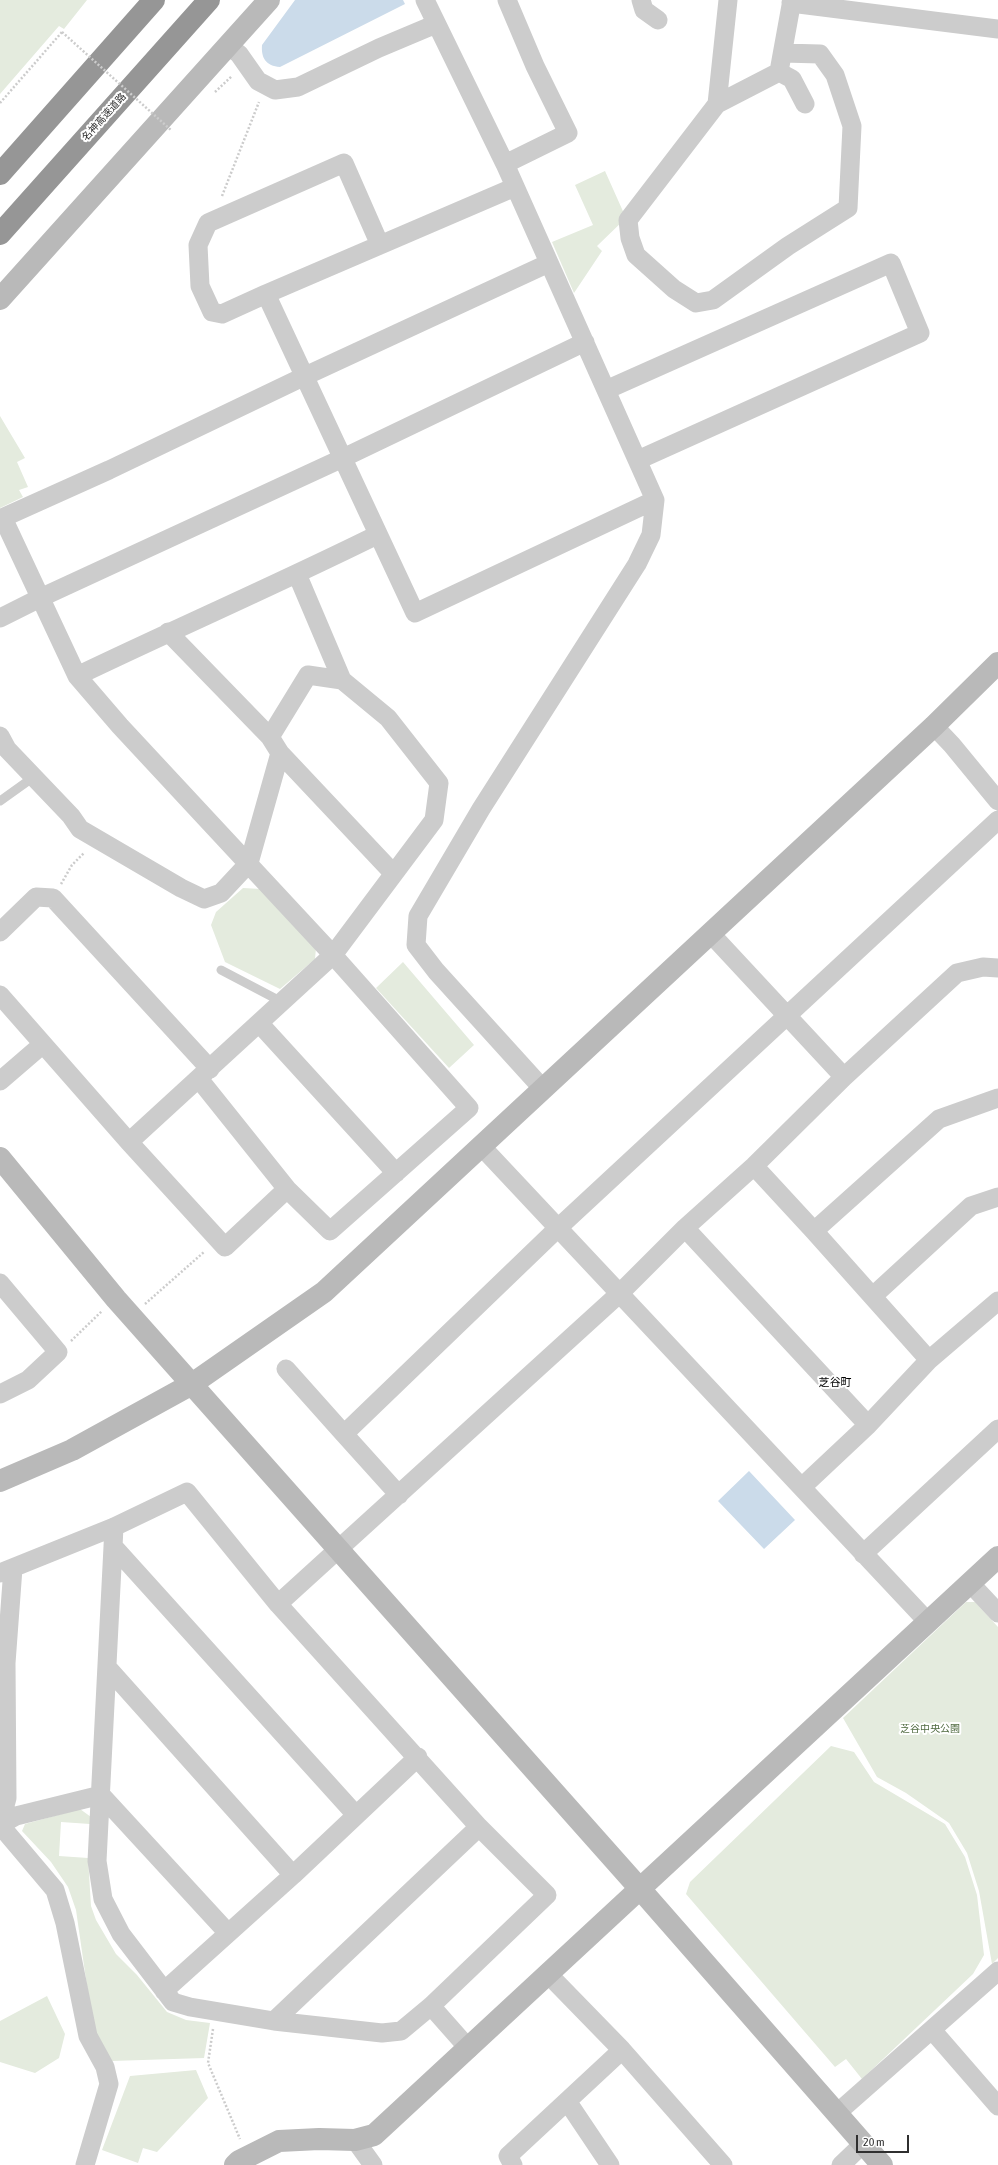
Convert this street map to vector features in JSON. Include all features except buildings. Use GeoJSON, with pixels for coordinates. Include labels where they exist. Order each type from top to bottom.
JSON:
{"type":"FeatureCollection","features":[{"type":"Feature","properties":{"kind":"highway"},"geometry":{"type":"LineString","coordinates":[[0,174],[154,0]]}},
{"type":"Feature","properties":{"kind":"highway","name":"名神高速道路"},"geometry":{"type":"LineString","coordinates":[[0,234],[209,0]]}},
{"type":"Feature","properties":{"kind":"street"},"geometry":{"type":"LineString","coordinates":[[0,299],[269,0]]}},
{"type":"Feature","properties":{"kind":"street"},"geometry":{"type":"LineString","coordinates":[[425,0],[505,164],[655,500],[651,535],[637,564],[481,809],[418,916],[416,945],[436,972],[543,1089]]}},
{"type":"Feature","properties":{"kind":"street"},"geometry":{"type":"LineString","coordinates":[[505,164],[568,133],[534,66],[507,0]]}},
{"type":"Feature","properties":{"kind":"street"},"geometry":{"type":"LineString","coordinates":[[641,0],[644,10],[658,20]]}},
{"type":"Feature","properties":{"kind":"street"},"geometry":{"type":"LineString","coordinates":[[717,104],[728,0]]}},
{"type":"Feature","properties":{"kind":"street"},"geometry":{"type":"LineString","coordinates":[[779,72],[792,2],[998,29]]}},
{"type":"Feature","properties":{"kind":"street"},"geometry":{"type":"LineString","coordinates":[[227,45],[240,54],[258,81],[275,90],[298,87],[379,48],[436,24]]}},
{"type":"Feature","properties":{"kind":"street"},"geometry":{"type":"LineString","coordinates":[[779,72],[717,104],[628,220],[630,238],[636,255],[674,290],[696,303],[713,300],[788,246],[848,208],[852,126],[835,75],[820,54],[783,53]]}},
{"type":"Feature","properties":{"kind":"street"},"geometry":{"type":"LineString","coordinates":[[779,72],[792,79],[806,104]]}},
{"type":"Feature","properties":{"kind":"street"},"geometry":{"type":"LineString","coordinates":[[380,245],[344,163],[208,223],[198,245],[200,286],[212,312],[222,314],[515,187]]}},
{"type":"Feature","properties":{"kind":"street"},"geometry":{"type":"LineString","coordinates":[[0,932],[36,897],[53,898],[205,1074],[287,1189],[330,1231],[469,1108],[249,863],[120,726],[78,676],[1,519],[109,470],[303,377],[549,263]]}},
{"type":"Feature","properties":{"kind":"street"},"geometry":{"type":"LineString","coordinates":[[606,390],[891,263],[920,332],[638,460]]}},
{"type":"Feature","properties":{"kind":"street"},"geometry":{"type":"LineString","coordinates":[[266,294],[303,377],[343,458],[377,535],[415,613],[655,500]]}},
{"type":"Feature","properties":{"kind":"street"},"geometry":{"type":"LineString","coordinates":[[0,618],[40,598],[343,458],[585,342]]}},
{"type":"Feature","properties":{"kind":"street"},"geometry":{"type":"LineString","coordinates":[[78,676],[168,632],[297,574],[377,535]]}},
{"type":"Feature","properties":{"kind":"street"},"geometry":{"type":"LineString","coordinates":[[129,1142],[205,1074],[333,955],[434,820],[439,783],[388,718],[342,680],[297,574]]}},
{"type":"Feature","properties":{"kind":"street"},"geometry":{"type":"LineString","coordinates":[[168,632],[393,873]]}},
{"type":"Feature","properties":{"kind":"street"},"geometry":{"type":"LineString","coordinates":[[0,1481],[72,1450],[192,1384],[324,1292],[934,726],[998,663]]}},
{"type":"Feature","properties":{"kind":"street"},"geometry":{"type":"LineString","coordinates":[[0,736],[7,749],[35,776],[80,829],[181,888],[204,899],[221,892],[249,863],[275,745],[308,674],[342,680]]}},
{"type":"Feature","properties":{"kind":"street"},"geometry":{"type":"LineString","coordinates":[[934,726],[998,801]]}},
{"type":"Feature","properties":{"kind":"street"},"geometry":{"type":"LineString","coordinates":[[344,1434],[558,1228],[998,820]]}},
{"type":"Feature","properties":{"kind":"street"},"geometry":{"type":"LineString","coordinates":[[711,934],[844,1077]]}},
{"type":"Feature","properties":{"kind":"street"},"geometry":{"type":"LineString","coordinates":[[278,1604],[619,1294],[685,1228],[754,1166],[844,1077],[957,973],[983,966],[998,968]]}},
{"type":"Feature","properties":{"kind":"street"},"geometry":{"type":"LineString","coordinates":[[0,995],[129,1142],[225,1247],[287,1189]]}},
{"type":"Feature","properties":{"kind":"street"},"geometry":{"type":"LineString","coordinates":[[260,1023],[396,1173]]}},
{"type":"Feature","properties":{"kind":"street"},"geometry":{"type":"LineString","coordinates":[[0,1081],[43,1044]]}},
{"type":"Feature","properties":{"kind":"street"},"geometry":{"type":"LineString","coordinates":[[814,1231],[939,1119],[998,1098]]}},
{"type":"Feature","properties":{"kind":"street"},"geometry":{"type":"LineString","coordinates":[[482,1147],[928,1622]]}},
{"type":"Feature","properties":{"kind":"street"},"geometry":{"type":"LineString","coordinates":[[0,1158],[116,1299],[641,1890],[882,2165]]}},
{"type":"Feature","properties":{"kind":"street"},"geometry":{"type":"LineString","coordinates":[[754,1166],[873,1296],[929,1360]]}},
{"type":"Feature","properties":{"kind":"street"},"geometry":{"type":"LineString","coordinates":[[873,1296],[971,1206],[998,1197]]}},
{"type":"Feature","properties":{"kind":"street"},"geometry":{"type":"LineString","coordinates":[[685,1228],[868,1425]]}},
{"type":"Feature","properties":{"kind":"street"},"geometry":{"type":"LineString","coordinates":[[0,1283],[58,1352],[28,1380],[0,1394]]}},
{"type":"Feature","properties":{"kind":"street"},"geometry":{"type":"LineString","coordinates":[[802,1488],[868,1425],[929,1360],[998,1301]]}},
{"type":"Feature","properties":{"kind":"street"},"geometry":{"type":"LineString","coordinates":[[286,1369],[399,1495]]}},
{"type":"Feature","properties":{"kind":"street"},"geometry":{"type":"LineString","coordinates":[[863,1554],[998,1429]]}},
{"type":"Feature","properties":{"kind":"street"},"geometry":{"type":"LineString","coordinates":[[0,1825],[7,1798],[3,1665],[7,1571],[114,1536],[187,1492],[278,1604],[418,1757],[479,1827],[547,1895],[431,2006],[401,2031],[382,2033],[274,2021],[215,2012],[173,2002],[121,1934],[103,1899],[97,1861],[114,1536]]}},
{"type":"Feature","properties":{"kind":"street"},"geometry":{"type":"LineString","coordinates":[[114,1536],[356,1815]]}},
{"type":"Feature","properties":{"kind":"street"},"geometry":{"type":"LineString","coordinates":[[241,2161],[279,2141],[319,2139],[355,2140],[374,2135],[469,2049],[547,1973],[641,1890],[998,1557]]}},
{"type":"Feature","properties":{"kind":"street"},"geometry":{"type":"LineString","coordinates":[[970,1583],[998,1614]]}},
{"type":"Feature","properties":{"kind":"street"},"geometry":{"type":"LineString","coordinates":[[107,1667],[293,1875]]}},
{"type":"Feature","properties":{"kind":"street"},"geometry":{"type":"LineString","coordinates":[[164,1991],[293,1875],[418,1757]]}},
{"type":"Feature","properties":{"kind":"street"},"geometry":{"type":"LineString","coordinates":[[0,1825],[16,1816],[101,1795]]}},
{"type":"Feature","properties":{"kind":"street"},"geometry":{"type":"LineString","coordinates":[[101,1795],[228,1933]]}},
{"type":"Feature","properties":{"kind":"street"},"geometry":{"type":"LineString","coordinates":[[0,1825],[55,1890],[65,1923],[88,2036],[105,2067],[109,2084],[85,2165]]}},
{"type":"Feature","properties":{"kind":"street"},"geometry":{"type":"LineString","coordinates":[[274,2021],[479,1827]]}},
{"type":"Feature","properties":{"kind":"street"},"geometry":{"type":"LineString","coordinates":[[836,2114],[998,1971]]}},
{"type":"Feature","properties":{"kind":"street"},"geometry":{"type":"LineString","coordinates":[[547,1973],[622,2050],[723,2165]]}},
{"type":"Feature","properties":{"kind":"street"},"geometry":{"type":"LineString","coordinates":[[431,2006],[469,2049]]}},
{"type":"Feature","properties":{"kind":"street"},"geometry":{"type":"LineString","coordinates":[[932,2030],[996,2101]]}},
{"type":"Feature","properties":{"kind":"street"},"geometry":{"type":"LineString","coordinates":[[506,2162],[567,2101],[622,2050]]}},
{"type":"Feature","properties":{"kind":"street"},"geometry":{"type":"LineString","coordinates":[[567,2101],[610,2165]]}},
{"type":"Feature","properties":{"kind":"street"},"geometry":{"type":"LineString","coordinates":[[355,2140],[373,2165]]}},
{"type":"Feature","properties":{"kind":"street"},"geometry":{"type":"LineString","coordinates":[[841,2165],[863,2144]]}},
{"type":"Feature","properties":{"kind":"lane"},"geometry":{"type":"LineString","coordinates":[[0,801],[35,776]]}},
{"type":"Feature","properties":{"kind":"lane"},"geometry":{"type":"LineString","coordinates":[[221,970],[282,1002]]}},
{"type":"Feature","properties":{"kind":"path"},"geometry":{"type":"LineString","coordinates":[[0,103],[62,32],[172,131]]}},
{"type":"Feature","properties":{"kind":"path"},"geometry":{"type":"LineString","coordinates":[[208,223],[218,209],[266,85]]}},
{"type":"Feature","properties":{"kind":"path"},"geometry":{"type":"LineString","coordinates":[[53,898],[72,865],[98,839]]}},
{"type":"Feature","properties":{"kind":"path"},"geometry":{"type":"LineString","coordinates":[[132,1317],[218,1240]]}},
{"type":"Feature","properties":{"kind":"path"},"geometry":{"type":"LineString","coordinates":[[58,1352],[116,1299]]}},
{"type":"Feature","properties":{"kind":"path"},"geometry":{"type":"LineString","coordinates":[[215,2012],[208,2063],[241,2161]]}},
{"type":"Feature","properties":{"kind":"green space"},"geometry":{"type":"Polygon","coordinates":[[[0,0],[87,0],[64,29],[59,26],[0,94],[0,0]]]}},
{"type":"Feature","properties":{"kind":"green space"},"geometry":{"type":"Polygon","coordinates":[[[605,171],[626,218],[597,246],[602,251],[574,293],[552,242],[593,225],[575,185],[605,171]]]}},
{"type":"Feature","properties":{"kind":"green space"},"geometry":{"type":"Polygon","coordinates":[[[0,416],[25,458],[17,462],[28,487],[19,490],[23,497],[0,508],[0,416]]]}},
{"type":"Feature","properties":{"kind":"green space"},"geometry":{"type":"Polygon","coordinates":[[[243,888],[261,889],[316,948],[315,959],[280,989],[225,962],[211,925],[216,912],[243,888]]]}},
{"type":"Feature","properties":{"kind":"green space"},"geometry":{"type":"Polygon","coordinates":[[[403,962],[474,1045],[449,1068],[376,988],[403,962]]]}},
{"type":"Feature","properties":{"kind":"green space","name":"芝谷中央公園"},"geometry":{"type":"Polygon","coordinates":[[[966,1602],[975,1602],[998,1627],[998,1958],[992,1964],[979,1891],[967,1853],[949,1823],[906,1793],[877,1777],[843,1718],[966,1602]]]}},
{"type":"Feature","properties":{"kind":"green space"},"geometry":{"type":"Polygon","coordinates":[[[831,1746],[854,1752],[874,1782],[945,1824],[965,1857],[977,1895],[984,1955],[973,1974],[862,2079],[846,2059],[835,2067],[686,1894],[690,1882],[831,1746]]]}},
{"type":"Feature","properties":{"kind":"green space"},"geometry":{"type":"Polygon","coordinates":[[[80,1809],[91,1817],[90,1824],[61,1822],[59,1856],[88,1858],[91,1906],[96,1920],[116,1954],[137,1975],[167,2012],[186,2020],[210,2023],[204,2058],[112,2061],[98,2039],[92,2021],[76,1910],[68,1887],[51,1862],[22,1831],[25,1824],[80,1809]]]}},
{"type":"Feature","properties":{"kind":"green space"},"geometry":{"type":"Polygon","coordinates":[[[47,1996],[65,2034],[59,2058],[35,2073],[0,2062],[0,2021],[47,1996]]]}},
{"type":"Feature","properties":{"kind":"green space"},"geometry":{"type":"Polygon","coordinates":[[[196,2070],[208,2098],[157,2152],[143,2148],[138,2163],[102,2150],[130,2076],[196,2070]]]}},
{"type":"Feature","properties":{"kind":"water"},"geometry":{"type":"Polygon","coordinates":[[[295,0],[403,0],[405,4],[280,67],[271,65],[265,60],[262,54],[262,45],[295,0]]]}},
{"type":"Feature","properties":{"kind":"water"},"geometry":{"type":"Polygon","coordinates":[[[749,1471],[795,1520],[764,1549],[718,1501],[749,1471]]]}},
{"type":"Feature","properties":{"kind":"district","name":"芝谷町"},"geometry":{"type":"Point","coordinates":[835,1383]}}]}
